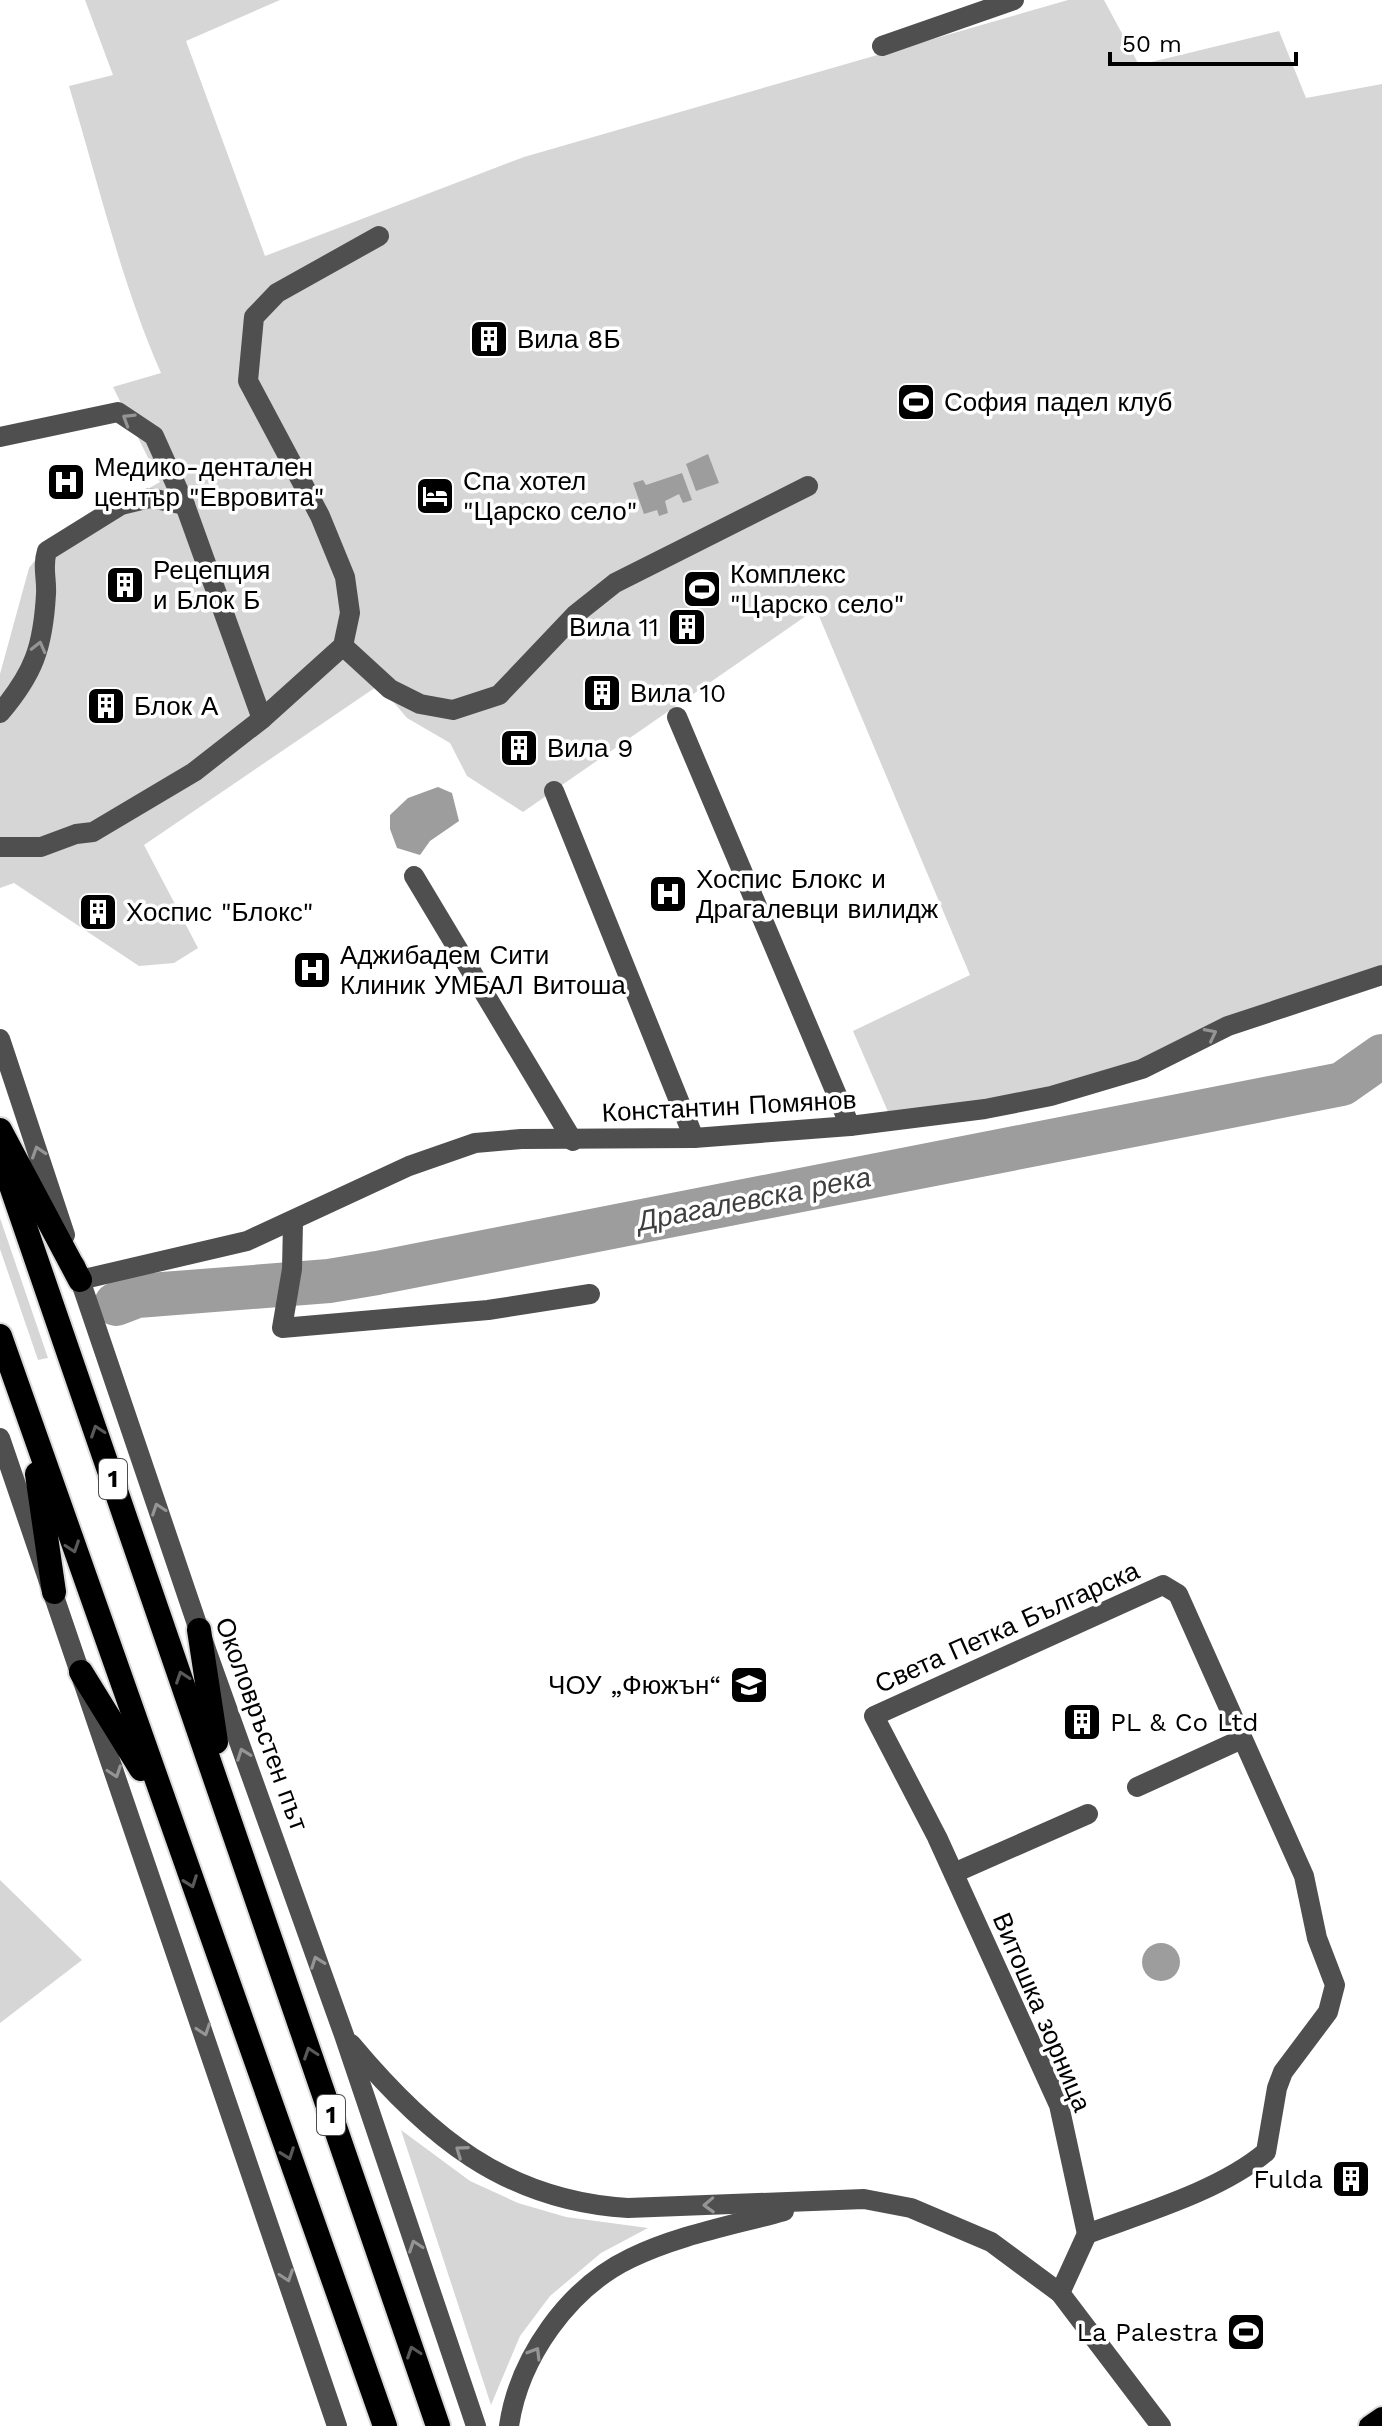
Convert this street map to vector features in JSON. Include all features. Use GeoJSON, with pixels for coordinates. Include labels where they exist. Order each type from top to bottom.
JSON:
{"type":"FeatureCollection","features":[{"type":"Feature","properties":{"kind":"highway"},"geometry":{"type":"LineString","coordinates":[[0,1130],[80,1280]]}},
{"type":"Feature","properties":{"kind":"highway","name":"1"},"geometry":{"type":"LineString","coordinates":[[0,1154],[438,2426]]}},
{"type":"Feature","properties":{"kind":"highway","name":"1"},"geometry":{"type":"LineString","coordinates":[[0,1336],[385,2426]]}},
{"type":"Feature","properties":{"kind":"highway"},"geometry":{"type":"LineString","coordinates":[[29,1420],[54,1592]]}},
{"type":"Feature","properties":{"kind":"highway"},"geometry":{"type":"LineString","coordinates":[[199,1630],[226,1803]]}},
{"type":"Feature","properties":{"kind":"highway"},"geometry":{"type":"LineString","coordinates":[[81,1672],[165,1809]]}},
{"type":"Feature","properties":{"kind":"main road"},"geometry":{"type":"LineString","coordinates":[[1369,2426],[1382,2417]]}},
{"type":"Feature","properties":{"kind":"street"},"geometry":{"type":"LineString","coordinates":[[882,46],[1014,0]]}},
{"type":"Feature","properties":{"kind":"street"},"geometry":{"type":"LineString","coordinates":[[0,847],[41,847],[76,834],[93,832],[194,772],[262,719],[343,646],[350,613],[345,577],[320,516],[248,381],[254,317],[277,293],[379,236]]}},
{"type":"Feature","properties":{"kind":"street"},"geometry":{"type":"LineString","coordinates":[[0,437],[118,412],[154,436],[185,505],[262,719]]}},
{"type":"Feature","properties":{"kind":"street"},"geometry":{"type":"LineString","coordinates":[[343,646],[390,689],[420,704],[453,710],[499,695],[576,614],[615,583],[808,486]]}},
{"type":"Feature","properties":{"kind":"street"},"geometry":{"type":"LineString","coordinates":[[0,713],[25,684],[41,649],[46,590],[42,564],[47,551],[121,505],[150,498],[185,505]]}},
{"type":"Feature","properties":{"kind":"street"},"geometry":{"type":"LineString","coordinates":[[677,717],[850,1126]]}},
{"type":"Feature","properties":{"kind":"street"},"geometry":{"type":"LineString","coordinates":[[554,791],[694,1138]]}},
{"type":"Feature","properties":{"kind":"street"},"geometry":{"type":"LineString","coordinates":[[414,876],[573,1141]]}},
{"type":"Feature","properties":{"kind":"street","name":"Константин Помянов"},"geometry":{"type":"LineString","coordinates":[[80,1280],[247,1241],[409,1166],[475,1143],[521,1139],[694,1138],[850,1126],[985,1109],[1051,1096],[1142,1069],[1228,1026],[1382,975]]}},
{"type":"Feature","properties":{"kind":"street","name":"Околовръстен път"},"geometry":{"type":"LineString","coordinates":[[0,1039],[199,1630],[344,2035],[476,2426]]}},
{"type":"Feature","properties":{"kind":"street"},"geometry":{"type":"LineString","coordinates":[[293,1222],[292,1269],[282,1328],[488,1310],[590,1294]]}},
{"type":"Feature","properties":{"kind":"street"},"geometry":{"type":"LineString","coordinates":[[0,1438],[337,2426]]}},
{"type":"Feature","properties":{"kind":"street","name":"Света Петка Българска"},"geometry":{"type":"LineString","coordinates":[[874,1716],[1163,1585],[1178,1594],[1242,1739]]}},
{"type":"Feature","properties":{"kind":"street","name":"Витошка зорница"},"geometry":{"type":"LineString","coordinates":[[874,1716],[954,1873],[1059,2105],[1087,2234]]}},
{"type":"Feature","properties":{"kind":"street"},"geometry":{"type":"LineString","coordinates":[[1060,2293],[1087,2234],[1160,2207],[1250,2165],[1266,2152],[1277,2088],[1283,2072],[1328,2012],[1335,1996],[1335,1985],[1317,1938],[1304,1876],[1242,1739],[1137,1787]]}},
{"type":"Feature","properties":{"kind":"street"},"geometry":{"type":"LineString","coordinates":[[954,1873],[1088,1814]]}},
{"type":"Feature","properties":{"kind":"street"},"geometry":{"type":"LineString","coordinates":[[344,2035],[395,2094],[447,2141],[506,2179],[534,2191],[598,2206],[628,2208],[864,2199],[911,2208],[991,2242],[1060,2293],[1161,2426]]}},
{"type":"Feature","properties":{"kind":"street"},"geometry":{"type":"LineString","coordinates":[[509,2426],[521,2379],[548,2332],[567,2307],[612,2268],[654,2248],[815,2202]]}},
{"type":"Feature","properties":{"kind":"shaded area","name":"Комплекс \"Царско село\""},"geometry":{"type":"Polygon","coordinates":[[[85,0],[280,0],[186,41],[265,256],[524,157],[1068,0],[1104,0],[1139,65],[1279,31],[1306,98],[1382,84],[1382,975],[1142,1069],[892,1121],[853,1031],[970,975],[816,609],[523,812],[467,776],[450,743],[407,718],[379,685],[144,845],[198,948],[174,963],[139,966],[14,883],[0,888],[0,674],[29,568],[46,546],[160,482],[113,387],[161,373],[122,268],[69,86],[113,75],[85,0]]]}},
{"type":"Feature","properties":{"kind":"shaded area"},"geometry":{"type":"Polygon","coordinates":[[[708,454],[719,483],[696,491],[686,464],[708,454]]]}},
{"type":"Feature","properties":{"kind":"shaded area"},"geometry":{"type":"Polygon","coordinates":[[[682,473],[692,500],[683,503],[679,494],[665,501],[668,513],[659,516],[657,510],[644,514],[633,483],[643,480],[646,485],[682,473]]]}},
{"type":"Feature","properties":{"kind":"shaded area"},"geometry":{"type":"Polygon","coordinates":[[[438,787],[452,793],[459,821],[430,841],[420,855],[397,848],[390,829],[390,815],[408,798],[438,787]]]}},
{"type":"Feature","properties":{"kind":"shaded area"},"geometry":{"type":"Polygon","coordinates":[[[0,1218],[48,1358],[38,1360],[0,1249],[0,1218]]]}},
{"type":"Feature","properties":{"kind":"shaded area"},"geometry":{"type":"Polygon","coordinates":[[[0,1880],[82,1960],[0,2023],[0,1880]]]}},
{"type":"Feature","properties":{"kind":"shaded area"},"geometry":{"type":"Polygon","coordinates":[[[1161,1943],[1174,1949],[1180,1962],[1174,1975],[1161,1981],[1148,1975],[1142,1962],[1148,1949],[1161,1943]]]}},
{"type":"Feature","properties":{"kind":"shaded area"},"geometry":{"type":"Polygon","coordinates":[[[401,2130],[470,2181],[518,2203],[566,2217],[648,2228],[601,2253],[550,2296],[520,2336],[491,2405],[401,2130]]]}},
{"type":"Feature","properties":{"kind":"waterway","name":"Драгалевска река"},"geometry":{"type":"LineString","coordinates":[[116,1304],[137,1296],[329,1281],[377,1273],[1342,1084],[1382,1056]]}},
{"type":"Feature","properties":{"kind":"place","name":"Вила 8Б"},"geometry":{"type":"Point","coordinates":[489,339]}},
{"type":"Feature","properties":{"kind":"place","name":"София падел клуб"},"geometry":{"type":"Point","coordinates":[916,402]}},
{"type":"Feature","properties":{"kind":"place","name":"Медико-дентален център \"Евровита\""},"geometry":{"type":"Point","coordinates":[66,482]}},
{"type":"Feature","properties":{"kind":"place","name":"Спа хотел \"Царско село\""},"geometry":{"type":"Point","coordinates":[435,496]}},
{"type":"Feature","properties":{"kind":"place","name":"Рецепция и Блок Б"},"geometry":{"type":"Point","coordinates":[125,585]}},
{"type":"Feature","properties":{"kind":"place","name":"Комплекс \"Царско село\""},"geometry":{"type":"Point","coordinates":[702,589]}},
{"type":"Feature","properties":{"kind":"place","name":"Вила 11"},"geometry":{"type":"Point","coordinates":[687,627]}},
{"type":"Feature","properties":{"kind":"place","name":"Вила 10"},"geometry":{"type":"Point","coordinates":[602,693]}},
{"type":"Feature","properties":{"kind":"place","name":"Блок А"},"geometry":{"type":"Point","coordinates":[106,706]}},
{"type":"Feature","properties":{"kind":"place","name":"Вила 9"},"geometry":{"type":"Point","coordinates":[519,748]}},
{"type":"Feature","properties":{"kind":"place","name":"Хоспис Блокс и Драгалевци вилидж"},"geometry":{"type":"Point","coordinates":[668,894]}},
{"type":"Feature","properties":{"kind":"place","name":"Хоспис \"Блокс\""},"geometry":{"type":"Point","coordinates":[98,912]}},
{"type":"Feature","properties":{"kind":"place","name":"Аджибадем Сити Клиник УМБАЛ Витоша"},"geometry":{"type":"Point","coordinates":[312,970]}},
{"type":"Feature","properties":{"kind":"place","name":"ЧОУ „Фюжън“"},"geometry":{"type":"Point","coordinates":[749,1685]}},
{"type":"Feature","properties":{"kind":"place","name":"PL & Co Ltd"},"geometry":{"type":"Point","coordinates":[1082,1722]}},
{"type":"Feature","properties":{"kind":"place","name":"Fulda"},"geometry":{"type":"Point","coordinates":[1351,2179]}},
{"type":"Feature","properties":{"kind":"place","name":"La Palestra"},"geometry":{"type":"Point","coordinates":[1246,2332]}}]}
